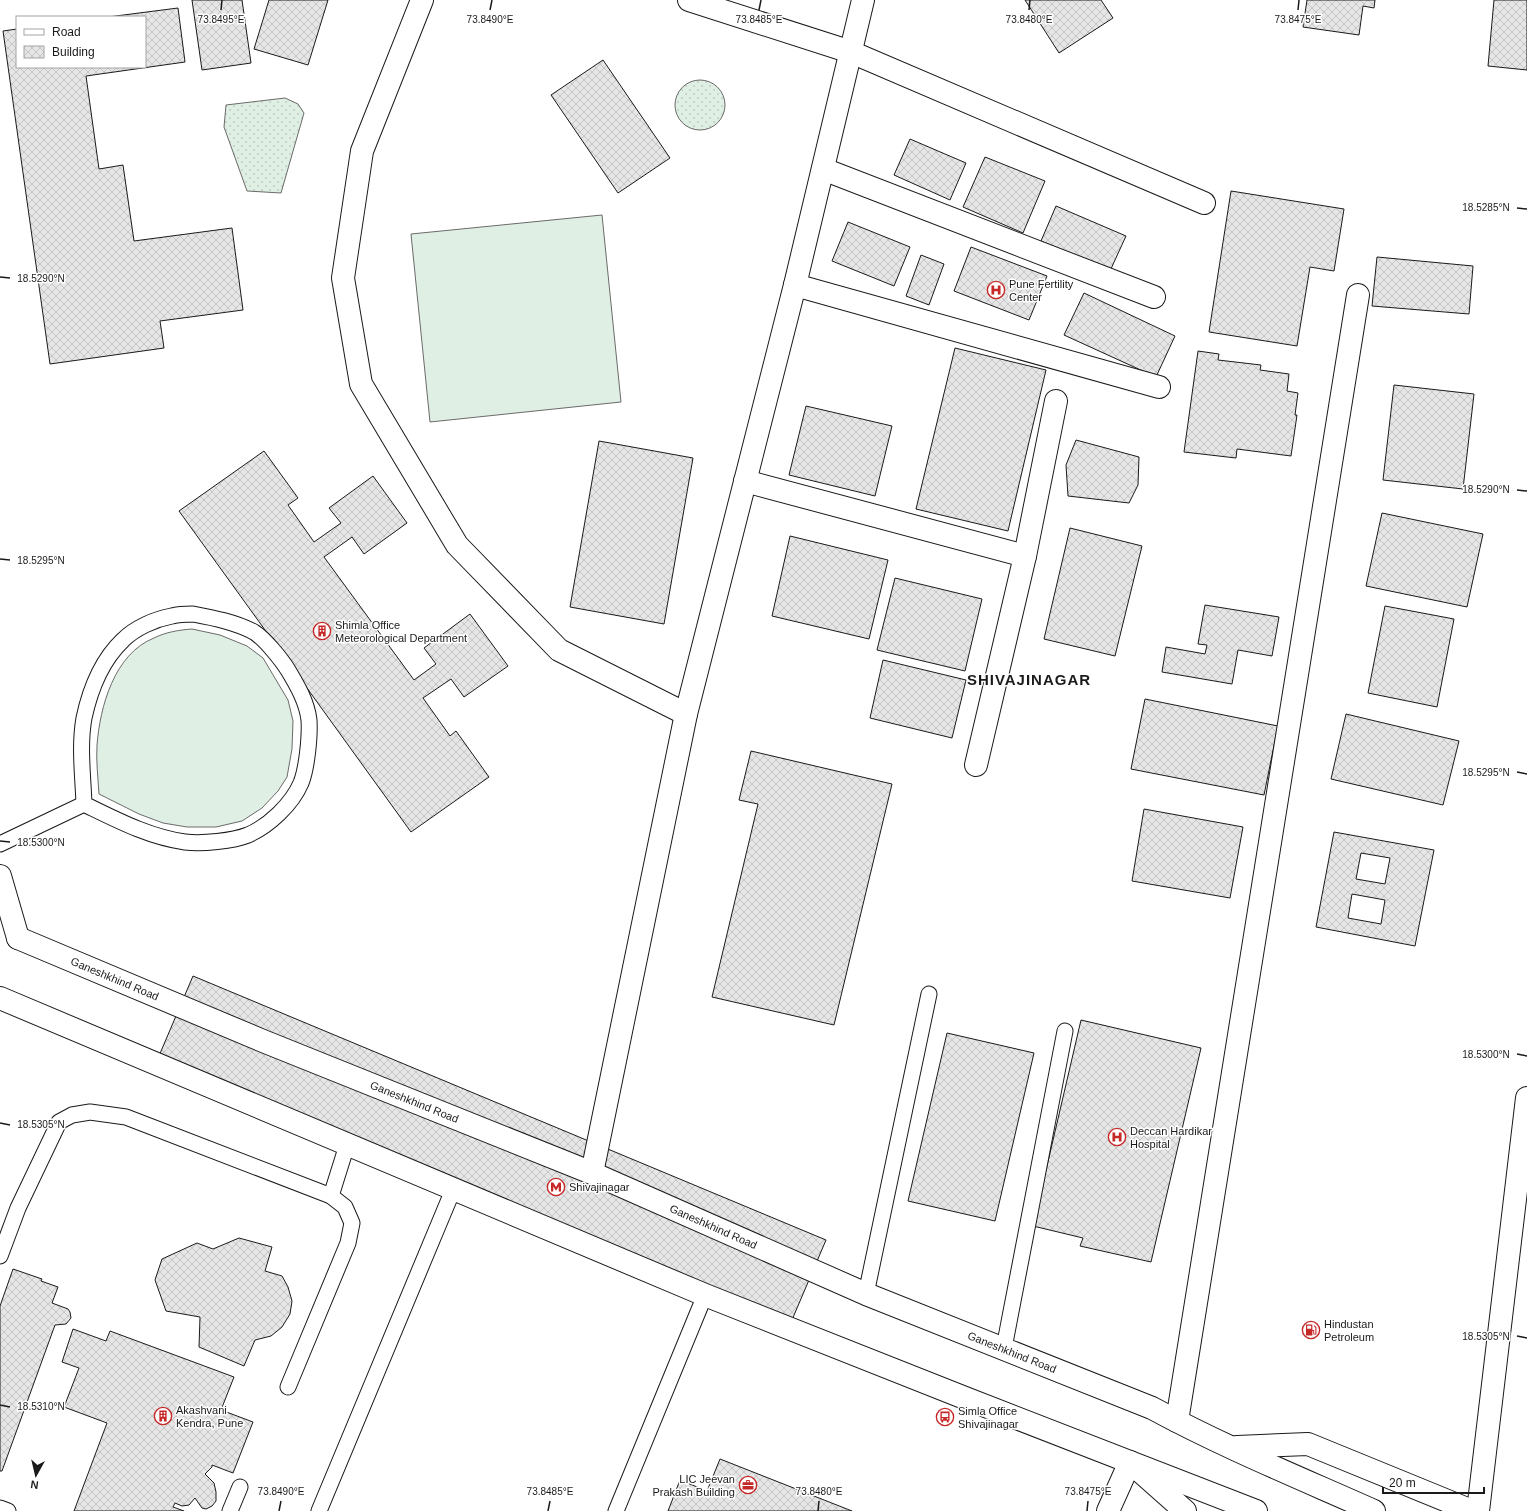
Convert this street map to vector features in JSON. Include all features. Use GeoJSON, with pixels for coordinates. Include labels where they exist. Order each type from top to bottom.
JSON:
{"type":"FeatureCollection","features":[{"type":"Feature","properties":{"kind":"main road"},"geometry":{"type":"LineString","coordinates":[[422,0],[362,151],[343,278],[361,384],[456,545],[559,650],[686,714]]}},
{"type":"Feature","properties":{"kind":"main road"},"geometry":{"type":"LineString","coordinates":[[689,0],[851,52],[1204,203]]}},
{"type":"Feature","properties":{"kind":"main road"},"geometry":{"type":"LineString","coordinates":[[592,1173],[686,714],[795,285],[863,0]]}},
{"type":"Feature","properties":{"kind":"main road"},"geometry":{"type":"LineString","coordinates":[[823,169],[1154,297]]}},
{"type":"Feature","properties":{"kind":"main road"},"geometry":{"type":"LineString","coordinates":[[795,285],[1159,387]]}},
{"type":"Feature","properties":{"kind":"main road"},"geometry":{"type":"LineString","coordinates":[[1177,1421],[1358,295]]}},
{"type":"Feature","properties":{"kind":"main road"},"geometry":{"type":"LineString","coordinates":[[976,765],[1025,556],[1056,401]]}},
{"type":"Feature","properties":{"kind":"main road"},"geometry":{"type":"LineString","coordinates":[[745,481],[1025,556]]}},
{"type":"Feature","properties":{"kind":"main road","name":"Ganeshkhind Road"},"geometry":{"type":"LineString","coordinates":[[0,876],[9,935],[263,1041],[592,1173],[866,1294],[1152,1408],[1232,1447],[1308,1444],[1472,1511]]}},
{"type":"Feature","properties":{"kind":"main road"},"geometry":{"type":"LineString","coordinates":[[8,1001],[705,1295],[1256,1511]]}},
{"type":"Feature","properties":{"kind":"main road"},"geometry":{"type":"LineString","coordinates":[[1478,1511],[1527,1098]]}},
{"type":"Feature","properties":{"kind":"main road"},"geometry":{"type":"LineString","coordinates":[[1232,1447],[1374,1511]]}},
{"type":"Feature","properties":{"kind":"main road"},"geometry":{"type":"LineString","coordinates":[[1108,1511],[1130,1462]]}},
{"type":"Feature","properties":{"kind":"main road"},"geometry":{"type":"LineString","coordinates":[[1130,1462],[1185,1511]]}},
{"type":"Feature","properties":{"kind":"lane"},"geometry":{"type":"LineString","coordinates":[[193,614],[225,620],[255,632],[280,658],[300,690],[309,719],[307,751],[301,782],[290,800],[271,820],[248,835],[218,842],[186,842],[159,837],[133,828],[84,804],[82,746],[84,719],[91,692],[104,664],[123,639],[146,625],[173,615],[193,614]]}},
{"type":"Feature","properties":{"kind":"lane"},"geometry":{"type":"LineString","coordinates":[[0,844],[84,804]]}},
{"type":"Feature","properties":{"kind":"lane"},"geometry":{"type":"LineString","coordinates":[[866,1294],[928,994]]}},
{"type":"Feature","properties":{"kind":"lane"},"geometry":{"type":"LineString","coordinates":[[1004,1348],[1065,1031]]}},
{"type":"Feature","properties":{"kind":"lane"},"geometry":{"type":"LineString","coordinates":[[0,1256],[18,1208],[59,1122],[72,1115],[90,1112],[126,1117],[331,1196],[345,1207],[352,1223],[348,1243],[288,1387]]}},
{"type":"Feature","properties":{"kind":"lane"},"geometry":{"type":"LineString","coordinates":[[331,1196],[347,1145]]}},
{"type":"Feature","properties":{"kind":"lane"},"geometry":{"type":"LineString","coordinates":[[319,1511],[453,1190]]}},
{"type":"Feature","properties":{"kind":"lane"},"geometry":{"type":"LineString","coordinates":[[616,1511],[705,1295]]}},
{"type":"Feature","properties":{"kind":"lane"},"geometry":{"type":"LineString","coordinates":[[230,1511],[240,1486]]}},
{"type":"Feature","properties":{"kind":"lane"},"geometry":{"type":"LineString","coordinates":[[0,1508],[8,1511]]}},
{"type":"Feature","properties":{"kind":"green space"},"geometry":{"type":"Polygon","coordinates":[[[695,80],[705,80],[718,87],[725,100],[725,110],[718,123],[705,130],[695,130],[686,126],[679,119],[675,110],[675,100],[679,91],[686,84],[695,80]]]}},
{"type":"Feature","properties":{"kind":"green space"},"geometry":{"type":"Polygon","coordinates":[[[285,98],[298,104],[304,113],[281,193],[247,191],[224,127],[226,105],[285,98]]]}},
{"type":"Feature","properties":{"kind":"green space"},"geometry":{"type":"Polygon","coordinates":[[[602,215],[621,402],[430,422],[411,234],[602,215]]]}},
{"type":"Feature","properties":{"kind":"green space"},"geometry":{"type":"Polygon","coordinates":[[[192,629],[220,635],[247,646],[263,658],[288,700],[293,721],[292,749],[287,777],[278,791],[262,808],[242,821],[216,827],[187,827],[163,823],[139,814],[99,794],[97,745],[99,730],[106,699],[119,669],[129,656],[140,646],[154,638],[163,634],[192,629]]]}},
{"type":"Feature","properties":{"kind":"building"},"geometry":{"type":"Polygon","coordinates":[[[192,0],[242,0],[251,63],[202,70],[192,0]]]}},
{"type":"Feature","properties":{"kind":"building"},"geometry":{"type":"Polygon","coordinates":[[[269,0],[328,0],[308,65],[254,49],[269,0]]]}},
{"type":"Feature","properties":{"kind":"building"},"geometry":{"type":"Polygon","coordinates":[[[1025,0],[1101,0],[1113,18],[1059,53],[1025,0]]]}},
{"type":"Feature","properties":{"kind":"building"},"geometry":{"type":"Polygon","coordinates":[[[1307,0],[1375,0],[1374,8],[1363,6],[1359,35],[1303,27],[1307,0]]]}},
{"type":"Feature","properties":{"kind":"building"},"geometry":{"type":"Polygon","coordinates":[[[1494,0],[1527,0],[1527,70],[1488,66],[1494,0]]]}},
{"type":"Feature","properties":{"kind":"building"},"geometry":{"type":"Polygon","coordinates":[[[178,8],[185,62],[146,68],[146,16],[116,16],[178,8]]]}},
{"type":"Feature","properties":{"kind":"building"},"geometry":{"type":"Polygon","coordinates":[[[16,29],[16,68],[143,68],[86,76],[99,169],[123,165],[134,241],[232,228],[243,310],[160,321],[164,348],[50,364],[3,31],[16,29]]]}},
{"type":"Feature","properties":{"kind":"building"},"geometry":{"type":"Polygon","coordinates":[[[603,60],[670,158],[618,193],[551,95],[603,60]]]}},
{"type":"Feature","properties":{"kind":"building"},"geometry":{"type":"Polygon","coordinates":[[[910,139],[966,163],[950,200],[894,175],[910,139]]]}},
{"type":"Feature","properties":{"kind":"building"},"geometry":{"type":"Polygon","coordinates":[[[985,157],[1045,181],[1023,233],[963,207],[985,157]]]}},
{"type":"Feature","properties":{"kind":"building"},"geometry":{"type":"Polygon","coordinates":[[[1231,191],[1344,209],[1334,271],[1310,267],[1297,346],[1209,332],[1231,191]]]}},
{"type":"Feature","properties":{"kind":"building"},"geometry":{"type":"Polygon","coordinates":[[[1056,206],[1126,236],[1110,271],[1041,241],[1056,206]]]}},
{"type":"Feature","properties":{"kind":"building"},"geometry":{"type":"Polygon","coordinates":[[[848,222],[910,247],[894,286],[832,261],[848,222]]]}},
{"type":"Feature","properties":{"kind":"building"},"geometry":{"type":"Polygon","coordinates":[[[971,247],[1047,276],[1029,320],[954,291],[971,247]]]}},
{"type":"Feature","properties":{"kind":"building"},"geometry":{"type":"Polygon","coordinates":[[[921,255],[944,264],[929,305],[906,296],[921,255]]]}},
{"type":"Feature","properties":{"kind":"building"},"geometry":{"type":"Polygon","coordinates":[[[1377,257],[1473,266],[1469,314],[1372,306],[1377,257]]]}},
{"type":"Feature","properties":{"kind":"building"},"geometry":{"type":"Polygon","coordinates":[[[1084,293],[1175,336],[1156,377],[1064,335],[1084,293]]]}},
{"type":"Feature","properties":{"kind":"building"},"geometry":{"type":"Polygon","coordinates":[[[955,348],[1046,370],[1008,531],[916,509],[955,348]]]}},
{"type":"Feature","properties":{"kind":"building"},"geometry":{"type":"Polygon","coordinates":[[[1198,351],[1219,354],[1218,360],[1261,365],[1260,370],[1289,374],[1287,391],[1298,393],[1295,415],[1297,415],[1291,456],[1237,449],[1236,458],[1184,452],[1198,351]]]}},
{"type":"Feature","properties":{"kind":"building"},"geometry":{"type":"Polygon","coordinates":[[[1394,385],[1474,394],[1463,489],[1383,480],[1394,385]]]}},
{"type":"Feature","properties":{"kind":"building"},"geometry":{"type":"Polygon","coordinates":[[[806,406],[892,426],[875,496],[789,475],[806,406]]]}},
{"type":"Feature","properties":{"kind":"building"},"geometry":{"type":"Polygon","coordinates":[[[1076,440],[1139,457],[1138,485],[1129,503],[1068,496],[1066,465],[1076,440]]]}},
{"type":"Feature","properties":{"kind":"building"},"geometry":{"type":"Polygon","coordinates":[[[599,441],[693,458],[664,624],[570,607],[599,441]]]}},
{"type":"Feature","properties":{"kind":"building","name":"Shimla Office Meteorological Department"},"geometry":{"type":"Polygon","coordinates":[[[264,451],[298,498],[288,505],[314,542],[341,523],[329,508],[373,476],[407,523],[364,554],[352,537],[324,557],[414,680],[436,664],[424,648],[470,614],[508,666],[464,697],[451,679],[423,698],[450,736],[456,731],[489,777],[411,832],[179,511],[264,451]]]}},
{"type":"Feature","properties":{"kind":"building"},"geometry":{"type":"Polygon","coordinates":[[[1382,513],[1483,534],[1467,607],[1366,586],[1382,513]]]}},
{"type":"Feature","properties":{"kind":"building"},"geometry":{"type":"Polygon","coordinates":[[[1070,528],[1142,546],[1115,656],[1044,639],[1070,528]]]}},
{"type":"Feature","properties":{"kind":"building"},"geometry":{"type":"Polygon","coordinates":[[[790,536],[888,560],[869,639],[772,616],[790,536]]]}},
{"type":"Feature","properties":{"kind":"building"},"geometry":{"type":"Polygon","coordinates":[[[895,578],[982,599],[965,671],[877,650],[895,578]]]}},
{"type":"Feature","properties":{"kind":"building"},"geometry":{"type":"Polygon","coordinates":[[[1205,605],[1279,617],[1272,656],[1238,650],[1232,684],[1162,672],[1166,647],[1205,654],[1207,645],[1198,644],[1205,605]]]}},
{"type":"Feature","properties":{"kind":"building"},"geometry":{"type":"Polygon","coordinates":[[[1385,606],[1454,619],[1437,707],[1368,693],[1385,606]]]}},
{"type":"Feature","properties":{"kind":"building"},"geometry":{"type":"Polygon","coordinates":[[[883,660],[966,680],[952,738],[870,718],[883,660]]]}},
{"type":"Feature","properties":{"kind":"building"},"geometry":{"type":"Polygon","coordinates":[[[1145,699],[1278,726],[1264,795],[1131,769],[1145,699]]]}},
{"type":"Feature","properties":{"kind":"building"},"geometry":{"type":"Polygon","coordinates":[[[1346,714],[1459,741],[1443,805],[1331,779],[1346,714]]]}},
{"type":"Feature","properties":{"kind":"building"},"geometry":{"type":"Polygon","coordinates":[[[751,751],[892,784],[834,1025],[712,997],[758,804],[739,800],[751,751]]]}},
{"type":"Feature","properties":{"kind":"building"},"geometry":{"type":"Polygon","coordinates":[[[1144,809],[1243,827],[1230,898],[1132,881],[1144,809]]]}},
{"type":"Feature","properties":{"kind":"building"},"geometry":{"type":"Polygon","coordinates":[[[1334,832],[1434,850],[1415,946],[1316,927],[1334,832]],[[1361,853],[1356,879],[1385,884],[1390,858],[1361,853]],[[1352,894],[1348,918],[1381,924],[1385,900],[1352,894]]]}},
{"type":"Feature","properties":{"kind":"building"},"geometry":{"type":"Polygon","coordinates":[[[193,976],[826,1240],[786,1334],[153,1070],[193,976]]]}},
{"type":"Feature","properties":{"kind":"building","name":"Deccan Hardikar Hospital"},"geometry":{"type":"Polygon","coordinates":[[[1081,1020],[1201,1048],[1151,1262],[1080,1246],[1083,1238],[1033,1226],[1081,1020]]]}},
{"type":"Feature","properties":{"kind":"building"},"geometry":{"type":"Polygon","coordinates":[[[947,1033],[1034,1053],[995,1221],[908,1201],[947,1033]]]}},
{"type":"Feature","properties":{"kind":"building"},"geometry":{"type":"Polygon","coordinates":[[[239,1238],[272,1247],[265,1271],[282,1276],[288,1287],[292,1301],[290,1314],[282,1327],[271,1336],[255,1340],[244,1366],[199,1347],[200,1317],[166,1311],[155,1280],[162,1259],[197,1243],[213,1249],[239,1238]]]}},
{"type":"Feature","properties":{"kind":"building"},"geometry":{"type":"Polygon","coordinates":[[[13,1269],[42,1279],[41,1281],[58,1287],[52,1303],[68,1309],[71,1318],[66,1324],[55,1325],[2,1471],[0,1471],[0,1306],[13,1269]]]}},
{"type":"Feature","properties":{"kind":"building","name":"Akashvani Kendra, Pune"},"geometry":{"type":"Polygon","coordinates":[[[73,1329],[106,1341],[110,1331],[234,1377],[221,1410],[253,1422],[233,1473],[212,1465],[212,1467],[205,1474],[214,1483],[216,1492],[216,1501],[212,1506],[206,1509],[202,1508],[195,1498],[189,1505],[182,1506],[175,1503],[173,1507],[184,1511],[74,1511],[107,1423],[64,1407],[79,1368],[62,1362],[73,1329]]]}},
{"type":"Feature","properties":{"kind":"building","name":"LIC Jeevan Prakash Building"},"geometry":{"type":"Polygon","coordinates":[[[720,1459],[852,1511],[668,1511],[680,1480],[707,1491],[720,1459]]]}},
{"type":"Feature","properties":{"kind":"place","name":"Pune Fertility Center"},"geometry":{"type":"Point","coordinates":[996,290]}},
{"type":"Feature","properties":{"kind":"place","name":"Shimla Office Meteorological Department"},"geometry":{"type":"Point","coordinates":[322,631]}},
{"type":"Feature","properties":{"kind":"place","name":"Deccan Hardikar Hospital"},"geometry":{"type":"Point","coordinates":[1117,1137]}},
{"type":"Feature","properties":{"kind":"place","name":"Shivajinagar"},"geometry":{"type":"Point","coordinates":[556,1187]}},
{"type":"Feature","properties":{"kind":"place","name":"Hindustan Petroleum"},"geometry":{"type":"Point","coordinates":[1311,1330]}},
{"type":"Feature","properties":{"kind":"place","name":"Akashvani Kendra, Pune"},"geometry":{"type":"Point","coordinates":[163,1416]}},
{"type":"Feature","properties":{"kind":"place","name":"Simla Office Shivajinagar"},"geometry":{"type":"Point","coordinates":[945,1417]}},
{"type":"Feature","properties":{"kind":"place","name":"LIC Jeevan Prakash Building"},"geometry":{"type":"Point","coordinates":[748,1485]}},
{"type":"Feature","properties":{"kind":"district","name":"SHIVAJINAGAR"},"geometry":{"type":"Point","coordinates":[1029,680]}}]}
